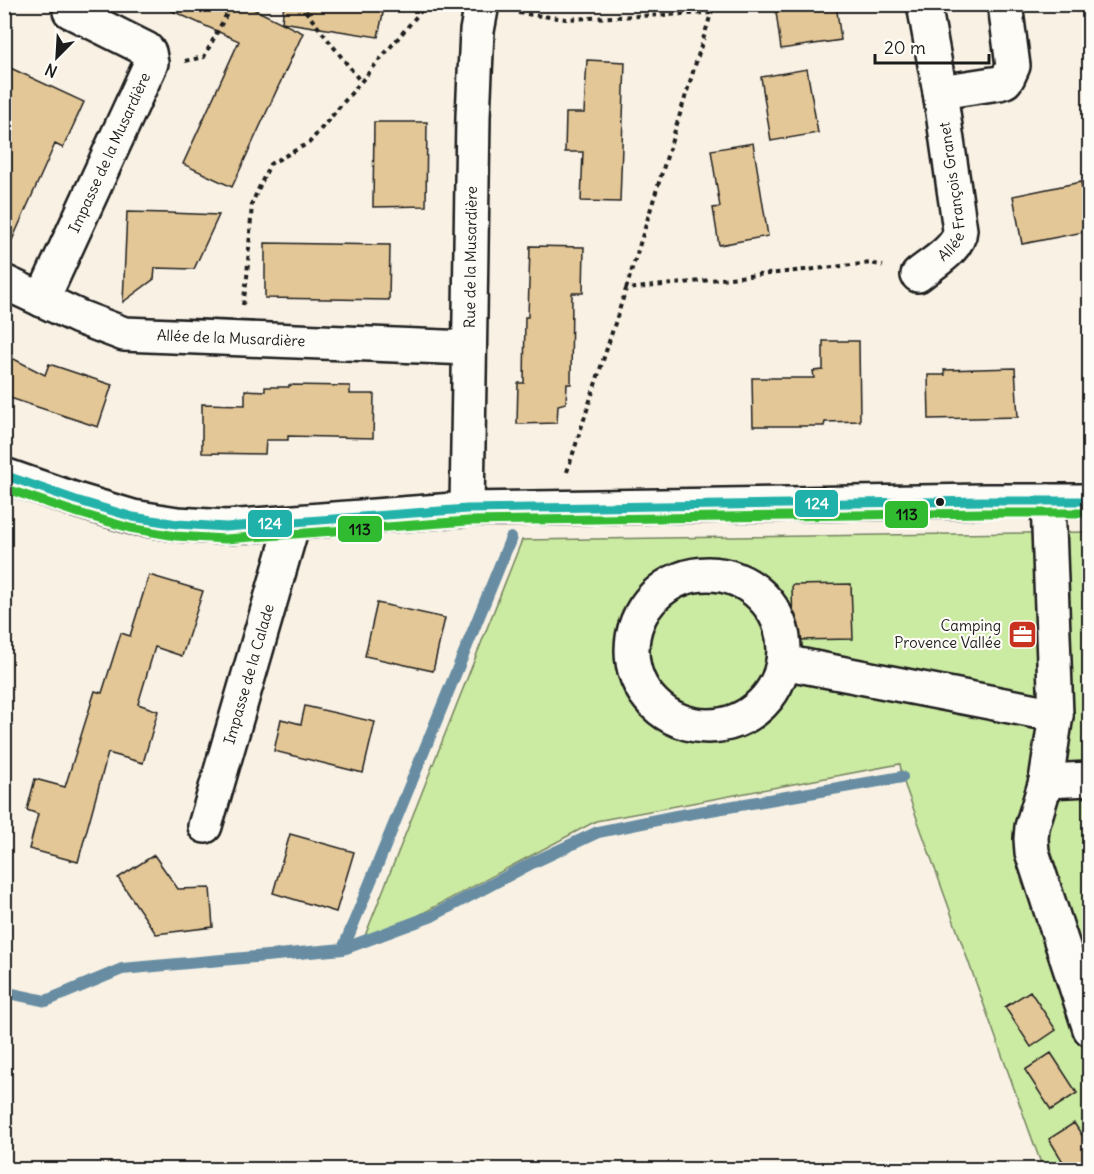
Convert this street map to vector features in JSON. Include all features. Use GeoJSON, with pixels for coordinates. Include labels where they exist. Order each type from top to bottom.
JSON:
{"type":"FeatureCollection","features":[{"type":"Feature","properties":{"kind":"street","name":"Allée François Granet"},"geometry":{"type":"LineString","coordinates":[[918,275],[950,250],[960,236],[940,92],[924,4]]}},
{"type":"Feature","properties":{"kind":"street"},"geometry":{"type":"LineString","coordinates":[[940,92],[999,83],[1008,77],[1013,66],[1005,4]]}},
{"type":"Feature","properties":{"kind":"street","name":"Rue de la Musardière"},"geometry":{"type":"LineString","coordinates":[[467,509],[473,116],[477,31],[481,7]]}},
{"type":"Feature","properties":{"kind":"street","name":"Impasse de la Musardière"},"geometry":{"type":"LineString","coordinates":[[42,300],[149,69],[150,57],[146,49],[70,11]]}},
{"type":"Feature","properties":{"kind":"street","name":"Allée de la Musardière"},"geometry":{"type":"LineString","coordinates":[[4,282],[79,317],[124,334],[470,348]]}},
{"type":"Feature","properties":{"kind":"street"},"geometry":{"type":"LineString","coordinates":[[4,475],[133,517],[158,522],[226,527],[467,509],[1089,501]]}},
{"type":"Feature","properties":{"kind":"street"},"geometry":{"type":"LineString","coordinates":[[1048,501],[1056,715],[1046,781],[1032,827],[1032,852],[1089,1029]]}},
{"type":"Feature","properties":{"kind":"street","name":"Impasse de la Calade"},"geometry":{"type":"LineString","coordinates":[[206,826],[293,523]]}},
{"type":"Feature","properties":{"kind":"street"},"geometry":{"type":"LineString","coordinates":[[700,574],[724,575],[745,583],[764,598],[777,617],[784,639],[783,662],[776,686],[761,706],[740,719],[716,727],[692,725],[668,716],[649,700],[636,679],[631,655],[633,630],[642,609],[658,591],[678,579],[700,574]]}},
{"type":"Feature","properties":{"kind":"street"},"geometry":{"type":"LineString","coordinates":[[783,662],[1056,715]]}},
{"type":"Feature","properties":{"kind":"street"},"geometry":{"type":"LineString","coordinates":[[1046,781],[1089,779]]}},
{"type":"Feature","properties":{"kind":"path"},"geometry":{"type":"LineString","coordinates":[[149,69],[204,57],[232,4]]}},
{"type":"Feature","properties":{"kind":"path"},"geometry":{"type":"LineString","coordinates":[[300,4],[361,82]]}},
{"type":"Feature","properties":{"kind":"path"},"geometry":{"type":"LineString","coordinates":[[238,338],[252,203],[270,164],[309,143],[427,4]]}},
{"type":"Feature","properties":{"kind":"path"},"geometry":{"type":"LineString","coordinates":[[556,507],[714,4]]}},
{"type":"Feature","properties":{"kind":"path"},"geometry":{"type":"LineString","coordinates":[[481,7],[566,20],[711,14]]}},
{"type":"Feature","properties":{"kind":"path"},"geometry":{"type":"LineString","coordinates":[[626,289],[871,263],[918,275]]}},
{"type":"Feature","properties":{"kind":"green space"},"geometry":{"type":"Polygon","coordinates":[[[1089,532],[1089,1169],[1043,1169],[902,777],[900,764],[596,821],[361,946],[522,540],[1089,532]]]}},
{"type":"Feature","properties":{"kind":"building"},"geometry":{"type":"Polygon","coordinates":[[[157,4],[243,4],[303,33],[232,187],[183,164],[239,41],[157,4]]]}},
{"type":"Feature","properties":{"kind":"building"},"geometry":{"type":"Polygon","coordinates":[[[284,4],[385,4],[378,37],[282,22],[284,4]]]}},
{"type":"Feature","properties":{"kind":"building"},"geometry":{"type":"Polygon","coordinates":[[[775,4],[836,4],[841,40],[781,49],[775,4]]]}},
{"type":"Feature","properties":{"kind":"building"},"geometry":{"type":"Polygon","coordinates":[[[587,60],[625,62],[620,202],[581,201],[583,152],[565,152],[566,113],[584,113],[587,60]]]}},
{"type":"Feature","properties":{"kind":"building"},"geometry":{"type":"Polygon","coordinates":[[[4,65],[84,102],[63,148],[55,144],[4,258],[4,65]]]}},
{"type":"Feature","properties":{"kind":"building"},"geometry":{"type":"Polygon","coordinates":[[[807,69],[818,133],[771,141],[761,77],[807,69]]]}},
{"type":"Feature","properties":{"kind":"building"},"geometry":{"type":"Polygon","coordinates":[[[374,122],[427,122],[426,206],[373,207],[374,122]]]}},
{"type":"Feature","properties":{"kind":"building"},"geometry":{"type":"Polygon","coordinates":[[[753,143],[768,236],[719,245],[713,208],[720,207],[711,150],[753,143]]]}},
{"type":"Feature","properties":{"kind":"building"},"geometry":{"type":"Polygon","coordinates":[[[1081,182],[1083,196],[1089,195],[1089,231],[1022,244],[1013,196],[1081,182]]]}},
{"type":"Feature","properties":{"kind":"building"},"geometry":{"type":"Polygon","coordinates":[[[127,212],[219,215],[194,269],[155,268],[154,279],[123,302],[127,212]]]}},
{"type":"Feature","properties":{"kind":"building"},"geometry":{"type":"Polygon","coordinates":[[[265,243],[390,245],[389,300],[265,298],[265,243]]]}},
{"type":"Feature","properties":{"kind":"building"},"geometry":{"type":"Polygon","coordinates":[[[530,246],[584,247],[583,293],[572,293],[571,384],[567,384],[566,403],[558,405],[557,423],[517,424],[518,383],[524,383],[525,317],[528,317],[530,246]]]}},
{"type":"Feature","properties":{"kind":"building"},"geometry":{"type":"Polygon","coordinates":[[[823,341],[859,341],[860,421],[825,422],[824,426],[753,426],[752,378],[814,378],[813,371],[823,370],[823,341]]]}},
{"type":"Feature","properties":{"kind":"building"},"geometry":{"type":"Polygon","coordinates":[[[4,354],[45,375],[49,364],[112,385],[98,427],[4,396],[4,354]]]}},
{"type":"Feature","properties":{"kind":"building"},"geometry":{"type":"Polygon","coordinates":[[[1015,368],[1018,417],[929,419],[928,375],[945,375],[944,370],[1015,368]]]}},
{"type":"Feature","properties":{"kind":"building"},"geometry":{"type":"Polygon","coordinates":[[[289,385],[350,386],[350,394],[374,394],[373,438],[288,436],[288,440],[266,440],[265,454],[202,453],[202,404],[245,405],[245,390],[265,391],[265,387],[289,387],[289,385]]]}},
{"type":"Feature","properties":{"kind":"building"},"geometry":{"type":"Polygon","coordinates":[[[149,575],[203,591],[182,656],[155,647],[138,704],[158,711],[143,763],[108,753],[78,862],[29,849],[38,814],[27,810],[35,779],[65,787],[95,691],[102,693],[121,633],[130,636],[149,575]]]}},
{"type":"Feature","properties":{"kind":"building"},"geometry":{"type":"Polygon","coordinates":[[[851,584],[853,639],[793,640],[792,585],[851,584]]]}},
{"type":"Feature","properties":{"kind":"building"},"geometry":{"type":"Polygon","coordinates":[[[377,603],[445,618],[433,671],[365,656],[377,603]]]}},
{"type":"Feature","properties":{"kind":"building"},"geometry":{"type":"Polygon","coordinates":[[[305,706],[375,722],[363,773],[274,751],[281,719],[301,724],[305,706]]]}},
{"type":"Feature","properties":{"kind":"building"},"geometry":{"type":"Polygon","coordinates":[[[290,834],[354,852],[336,912],[273,893],[290,834]]]}},
{"type":"Feature","properties":{"kind":"building"},"geometry":{"type":"Polygon","coordinates":[[[154,855],[178,889],[210,888],[213,927],[156,934],[118,878],[154,855]]]}},
{"type":"Feature","properties":{"kind":"building"},"geometry":{"type":"Polygon","coordinates":[[[1030,991],[1056,1030],[1031,1047],[1005,1007],[1030,991]]]}},
{"type":"Feature","properties":{"kind":"building"},"geometry":{"type":"Polygon","coordinates":[[[1051,1053],[1077,1093],[1051,1110],[1025,1070],[1051,1053]]]}},
{"type":"Feature","properties":{"kind":"building"},"geometry":{"type":"Polygon","coordinates":[[[1074,1123],[1089,1146],[1089,1170],[1068,1170],[1049,1139],[1074,1123]]]}},
{"type":"Feature","properties":{"kind":"waterway"},"geometry":{"type":"LineString","coordinates":[[343,949],[511,538]]}},
{"type":"Feature","properties":{"kind":"waterway"},"geometry":{"type":"LineString","coordinates":[[4,992],[46,1001],[122,969],[343,949],[432,916],[532,863],[598,832],[676,816],[902,777]]}},
{"type":"Feature","properties":{"kind":"transit line","name":"124"},"geometry":{"type":"LineString","coordinates":[[4,475],[133,517],[177,524],[226,527],[467,509],[1090,501]]}},
{"type":"Feature","properties":{"kind":"transit line","name":"113"},"geometry":{"type":"LineString","coordinates":[[4,488],[130,528],[176,536],[225,539],[468,521],[1090,513]]}},
{"type":"Feature","properties":{"kind":"place","name":"Camping Provence Vallée"},"geometry":{"type":"Point","coordinates":[1022,635]}}]}
